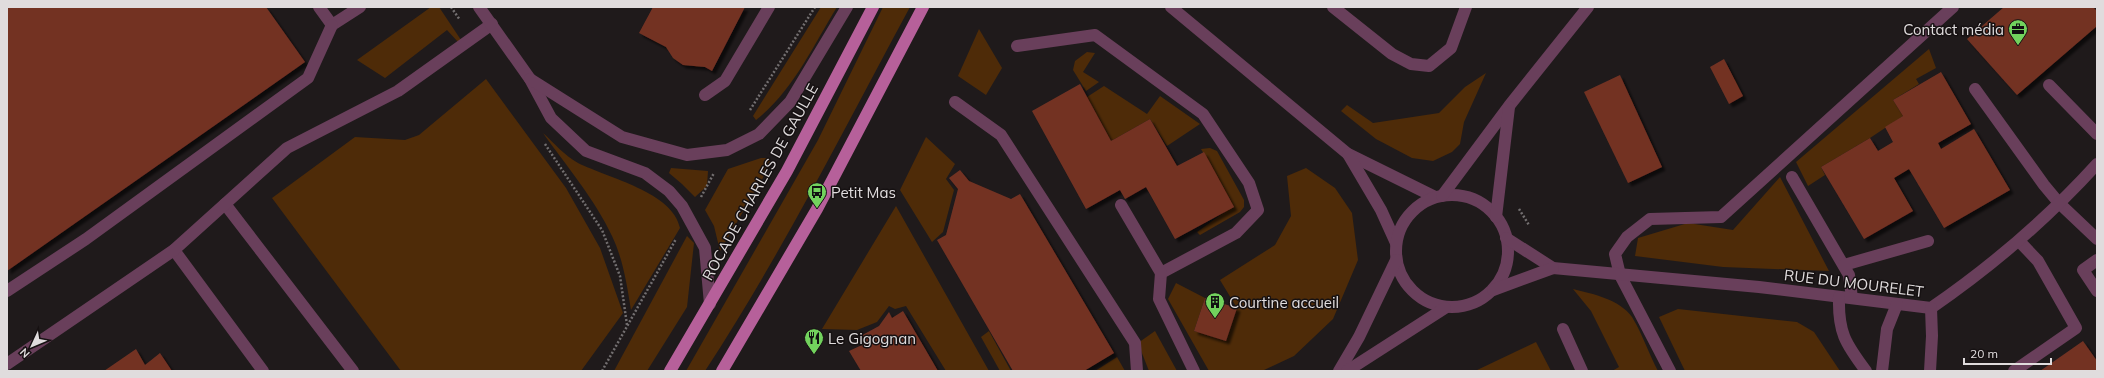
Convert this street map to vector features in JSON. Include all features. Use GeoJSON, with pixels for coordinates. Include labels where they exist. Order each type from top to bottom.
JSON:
{"type":"FeatureCollection","features":[{"type":"Feature","properties":{"kind":"main road","name":"ROCADE CHARLES DE GAULLE"},"geometry":{"type":"LineString","coordinates":[[670,371],[787,171],[873,7]]}},
{"type":"Feature","properties":{"kind":"main road"},"geometry":{"type":"LineString","coordinates":[[722,371],[817,209],[923,7]]}},
{"type":"Feature","properties":{"kind":"street"},"geometry":{"type":"LineString","coordinates":[[319,7],[332,26]]}},
{"type":"Feature","properties":{"kind":"street"},"geometry":{"type":"LineString","coordinates":[[7,291],[86,238],[308,78],[332,26],[360,7]]}},
{"type":"Feature","properties":{"kind":"street"},"geometry":{"type":"LineString","coordinates":[[480,7],[530,79],[551,118],[586,151],[644,173],[669,191],[689,218],[705,248],[710,304]]}},
{"type":"Feature","properties":{"kind":"street"},"geometry":{"type":"LineString","coordinates":[[705,95],[726,81],[769,7]]}},
{"type":"Feature","properties":{"kind":"street"},"geometry":{"type":"LineString","coordinates":[[530,79],[622,137],[687,155],[727,150],[759,134],[790,102],[847,7]]}},
{"type":"Feature","properties":{"kind":"street"},"geometry":{"type":"LineString","coordinates":[[1171,7],[1348,154],[1439,197]]}},
{"type":"Feature","properties":{"kind":"street"},"geometry":{"type":"LineString","coordinates":[[1334,7],[1392,54],[1411,64],[1429,66],[1451,48],[1466,7]]}},
{"type":"Feature","properties":{"kind":"street"},"geometry":{"type":"LineString","coordinates":[[1439,197],[1588,7]]}},
{"type":"Feature","properties":{"kind":"street"},"geometry":{"type":"LineString","coordinates":[[1670,371],[1620,275],[1615,254],[1627,236],[1650,219],[1721,217],[1953,7]]}},
{"type":"Feature","properties":{"kind":"street"},"geometry":{"type":"LineString","coordinates":[[7,364],[174,250],[287,148],[398,91],[492,24]]}},
{"type":"Feature","properties":{"kind":"street"},"geometry":{"type":"LineString","coordinates":[[1017,46],[1095,35],[1203,114],[1249,183],[1258,210],[1253,216],[1236,232],[1161,273]]}},
{"type":"Feature","properties":{"kind":"street"},"geometry":{"type":"LineString","coordinates":[[2048,85],[2097,134]]}},
{"type":"Feature","properties":{"kind":"street"},"geometry":{"type":"LineString","coordinates":[[1975,89],[2059,203],[2097,239]]}},
{"type":"Feature","properties":{"kind":"street"},"geometry":{"type":"LineString","coordinates":[[955,102],[1001,135],[1135,344],[1137,371]]}},
{"type":"Feature","properties":{"kind":"street"},"geometry":{"type":"LineString","coordinates":[[1496,217],[1509,106]]}},
{"type":"Feature","properties":{"kind":"street"},"geometry":{"type":"LineString","coordinates":[[1348,154],[1381,210],[1396,243]]}},
{"type":"Feature","properties":{"kind":"street","name":"RUE DU MOURELET"},"geometry":{"type":"LineString","coordinates":[[1493,290],[1553,268],[1759,287],[1931,308],[1974,279],[2019,241],[2097,164]]}},
{"type":"Feature","properties":{"kind":"street"},"geometry":{"type":"LineString","coordinates":[[1792,177],[1849,275],[1852,298]]}},
{"type":"Feature","properties":{"kind":"street"},"geometry":{"type":"LineString","coordinates":[[1458,195],[1472,199],[1485,206],[1496,217],[1506,238],[1508,252],[1506,265],[1501,278],[1493,290],[1474,303],[1463,307],[1445,308],[1428,303],[1412,292],[1402,277],[1396,260],[1396,243],[1400,228],[1409,214],[1421,204],[1439,197],[1458,195]]}},
{"type":"Feature","properties":{"kind":"street"},"geometry":{"type":"LineString","coordinates":[[225,204],[353,371]]}},
{"type":"Feature","properties":{"kind":"street"},"geometry":{"type":"LineString","coordinates":[[1121,205],[1161,273],[1159,299],[1194,371]]}},
{"type":"Feature","properties":{"kind":"street","name":"RUE DU MOURELET"},"geometry":{"type":"LineString","coordinates":[[1506,238],[1553,268]]}},
{"type":"Feature","properties":{"kind":"street"},"geometry":{"type":"LineString","coordinates":[[1844,265],[1928,241]]}},
{"type":"Feature","properties":{"kind":"street"},"geometry":{"type":"LineString","coordinates":[[2014,371],[2076,328],[2038,261],[2019,241]]}},
{"type":"Feature","properties":{"kind":"street"},"geometry":{"type":"LineString","coordinates":[[174,250],[262,371]]}},
{"type":"Feature","properties":{"kind":"street"},"geometry":{"type":"LineString","coordinates":[[1339,371],[1359,337],[1396,260]]}},
{"type":"Feature","properties":{"kind":"street"},"geometry":{"type":"LineString","coordinates":[[2097,260],[2083,270],[2097,291]]}},
{"type":"Feature","properties":{"kind":"street"},"geometry":{"type":"LineString","coordinates":[[1839,297],[1839,320],[1843,334],[1851,350],[1866,371]]}},
{"type":"Feature","properties":{"kind":"street"},"geometry":{"type":"LineString","coordinates":[[1882,371],[1886,329],[1897,304]]}},
{"type":"Feature","properties":{"kind":"street"},"geometry":{"type":"LineString","coordinates":[[1348,371],[1445,308]]}},
{"type":"Feature","properties":{"kind":"street"},"geometry":{"type":"LineString","coordinates":[[1930,371],[1932,336],[1931,308]]}},
{"type":"Feature","properties":{"kind":"street"},"geometry":{"type":"LineString","coordinates":[[1563,329],[1582,371]]}},
{"type":"Feature","properties":{"kind":"path"},"geometry":{"type":"LineString","coordinates":[[451,7],[473,38]]}},
{"type":"Feature","properties":{"kind":"path"},"geometry":{"type":"LineString","coordinates":[[747,115],[815,7]]}},
{"type":"Feature","properties":{"kind":"path"},"geometry":{"type":"LineString","coordinates":[[544,141],[602,230],[620,276],[627,325]]}},
{"type":"Feature","properties":{"kind":"path"},"geometry":{"type":"LineString","coordinates":[[602,371],[727,150]]}},
{"type":"Feature","properties":{"kind":"path"},"geometry":{"type":"LineString","coordinates":[[1516,205],[1531,230]]}},
{"type":"Feature","properties":{"kind":"shaded area"},"geometry":{"type":"Polygon","coordinates":[[[431,7],[439,7],[461,40],[459,43],[447,30],[385,78],[357,60],[431,7]]]}},
{"type":"Feature","properties":{"kind":"shaded area"},"geometry":{"type":"Polygon","coordinates":[[[821,7],[837,7],[792,82],[781,96],[756,120],[753,116],[821,7]]]}},
{"type":"Feature","properties":{"kind":"shaded area"},"geometry":{"type":"Polygon","coordinates":[[[883,7],[910,7],[786,237],[733,327],[705,371],[686,371],[818,140],[883,7]]]}},
{"type":"Feature","properties":{"kind":"shaded area"},"geometry":{"type":"Polygon","coordinates":[[[979,29],[1002,68],[986,95],[958,76],[979,29]]]}},
{"type":"Feature","properties":{"kind":"shaded area"},"geometry":{"type":"Polygon","coordinates":[[[1929,49],[1936,68],[1916,79],[1919,84],[1893,100],[1903,116],[1870,138],[1821,167],[1825,175],[1808,186],[1796,162],[1929,49]]]}},
{"type":"Feature","properties":{"kind":"shaded area"},"geometry":{"type":"Polygon","coordinates":[[[1087,52],[1095,53],[1083,72],[1099,82],[1086,91],[1073,70],[1075,61],[1087,52]]]}},
{"type":"Feature","properties":{"kind":"shaded area"},"geometry":{"type":"Polygon","coordinates":[[[1486,73],[1464,122],[1460,144],[1452,152],[1433,161],[1412,158],[1376,139],[1341,111],[1347,105],[1373,123],[1439,113],[1465,87],[1486,73]]]}},
{"type":"Feature","properties":{"kind":"shaded area"},"geometry":{"type":"Polygon","coordinates":[[[486,79],[566,188],[600,248],[623,313],[581,371],[401,371],[272,198],[355,137],[405,140],[419,135],[486,79]]]}},
{"type":"Feature","properties":{"kind":"shaded area"},"geometry":{"type":"Polygon","coordinates":[[[1104,86],[1147,114],[1160,96],[1200,124],[1167,146],[1150,119],[1111,141],[1087,97],[1104,86]]]}},
{"type":"Feature","properties":{"kind":"shaded area"},"geometry":{"type":"Polygon","coordinates":[[[543,133],[573,160],[653,196],[675,215],[680,228],[631,310],[622,263],[612,236],[589,196],[543,133]]]}},
{"type":"Feature","properties":{"kind":"shaded area"},"geometry":{"type":"Polygon","coordinates":[[[926,137],[955,164],[946,179],[954,190],[943,232],[932,242],[900,190],[926,137]]]}},
{"type":"Feature","properties":{"kind":"shaded area"},"geometry":{"type":"Polygon","coordinates":[[[1210,148],[1217,151],[1244,200],[1244,207],[1240,212],[1200,235],[1197,232],[1233,206],[1201,149],[1210,148]]]}},
{"type":"Feature","properties":{"kind":"shaded area"},"geometry":{"type":"Polygon","coordinates":[[[761,158],[769,158],[771,164],[720,251],[714,226],[705,210],[728,169],[761,158]]]}},
{"type":"Feature","properties":{"kind":"shaded area"},"geometry":{"type":"Polygon","coordinates":[[[671,168],[708,171],[707,186],[695,197],[669,173],[671,168]]]}},
{"type":"Feature","properties":{"kind":"shaded area"},"geometry":{"type":"Polygon","coordinates":[[[1306,168],[1335,188],[1352,213],[1358,260],[1333,319],[1294,356],[1262,371],[1209,371],[1168,299],[1176,283],[1205,298],[1194,331],[1226,341],[1237,308],[1220,280],[1275,245],[1291,216],[1287,176],[1306,168]]]}},
{"type":"Feature","properties":{"kind":"shaded area"},"geometry":{"type":"Polygon","coordinates":[[[1780,177],[1829,271],[1723,267],[1635,256],[1638,238],[1688,223],[1733,230],[1780,177]]]}},
{"type":"Feature","properties":{"kind":"shaded area"},"geometry":{"type":"Polygon","coordinates":[[[896,206],[989,371],[946,371],[906,306],[895,309],[889,306],[877,322],[857,330],[822,329],[896,206]]]}},
{"type":"Feature","properties":{"kind":"shaded area"},"geometry":{"type":"Polygon","coordinates":[[[687,236],[694,243],[687,307],[647,371],[614,371],[687,236]]]}},
{"type":"Feature","properties":{"kind":"shaded area"},"geometry":{"type":"Polygon","coordinates":[[[1573,289],[1605,298],[1627,311],[1636,323],[1658,371],[1612,371],[1619,367],[1591,311],[1573,289]]]}},
{"type":"Feature","properties":{"kind":"shaded area"},"geometry":{"type":"Polygon","coordinates":[[[1678,309],[1797,322],[1814,332],[1840,371],[1685,371],[1659,317],[1678,309]]]}},
{"type":"Feature","properties":{"kind":"shaded area"},"geometry":{"type":"Polygon","coordinates":[[[989,331],[1011,371],[1000,371],[981,337],[989,331]]]}},
{"type":"Feature","properties":{"kind":"shaded area"},"geometry":{"type":"Polygon","coordinates":[[[1155,331],[1177,371],[1149,371],[1138,343],[1155,331]]]}},
{"type":"Feature","properties":{"kind":"shaded area"},"geometry":{"type":"Polygon","coordinates":[[[1536,342],[1551,371],[1475,371],[1536,342]]]}},
{"type":"Feature","properties":{"kind":"shaded area"},"geometry":{"type":"Polygon","coordinates":[[[1117,357],[1125,371],[1095,371],[1117,357]]]}},
{"type":"Feature","properties":{"kind":"building"},"geometry":{"type":"Polygon","coordinates":[[[7,7],[266,7],[305,62],[7,271],[7,7]]]}},
{"type":"Feature","properties":{"kind":"building"},"geometry":{"type":"Polygon","coordinates":[[[653,7],[745,7],[712,71],[705,67],[683,65],[673,58],[666,47],[639,33],[653,7]]]}},
{"type":"Feature","properties":{"kind":"building"},"geometry":{"type":"Polygon","coordinates":[[[2004,7],[2093,7],[2097,11],[2097,26],[2017,95],[1967,39],[2004,7]]]}},
{"type":"Feature","properties":{"kind":"building"},"geometry":{"type":"Polygon","coordinates":[[[1724,59],[1743,96],[1729,104],[1710,67],[1724,59]]]}},
{"type":"Feature","properties":{"kind":"building"},"geometry":{"type":"Polygon","coordinates":[[[1941,72],[1971,124],[1938,143],[1941,149],[1974,129],[2010,190],[1944,228],[1909,169],[1894,178],[1913,211],[1864,239],[1821,167],[1870,138],[1878,151],[1893,142],[1885,127],[1903,116],[1893,100],[1941,72]]]}},
{"type":"Feature","properties":{"kind":"building"},"geometry":{"type":"Polygon","coordinates":[[[1620,75],[1662,167],[1628,183],[1584,92],[1620,75]]]}},
{"type":"Feature","properties":{"kind":"building"},"geometry":{"type":"Polygon","coordinates":[[[1080,84],[1111,141],[1150,119],[1177,166],[1204,152],[1234,207],[1175,239],[1146,187],[1125,199],[1120,190],[1086,209],[1032,111],[1080,84]]]}},
{"type":"Feature","properties":{"kind":"building"},"geometry":{"type":"Polygon","coordinates":[[[960,170],[969,181],[1011,199],[1020,194],[1114,353],[1084,371],[1013,371],[937,240],[946,235],[958,189],[949,178],[960,170]]]}},
{"type":"Feature","properties":{"kind":"building","name":"Courtine accueil"},"geometry":{"type":"Polygon","coordinates":[[[1205,298],[1237,308],[1226,341],[1194,331],[1205,298]]]}},
{"type":"Feature","properties":{"kind":"building"},"geometry":{"type":"Polygon","coordinates":[[[903,311],[938,371],[861,371],[849,351],[862,345],[857,338],[879,326],[889,312],[892,318],[903,311]]]}},
{"type":"Feature","properties":{"kind":"building"},"geometry":{"type":"Polygon","coordinates":[[[2083,341],[2097,361],[2097,371],[2040,371],[2083,341]]]}},
{"type":"Feature","properties":{"kind":"building"},"geometry":{"type":"Polygon","coordinates":[[[136,349],[145,365],[160,353],[172,371],[104,371],[136,349]]]}},
{"type":"Feature","properties":{"kind":"place","name":"Contact média"},"geometry":{"type":"Point","coordinates":[2018,46]}},
{"type":"Feature","properties":{"kind":"place","name":"Petit Mas"},"geometry":{"type":"Point","coordinates":[817,209]}},
{"type":"Feature","properties":{"kind":"place","name":"Courtine accueil"},"geometry":{"type":"Point","coordinates":[1215,319]}},
{"type":"Feature","properties":{"kind":"place","name":"Le Gigognan"},"geometry":{"type":"Point","coordinates":[814,355]}}]}
